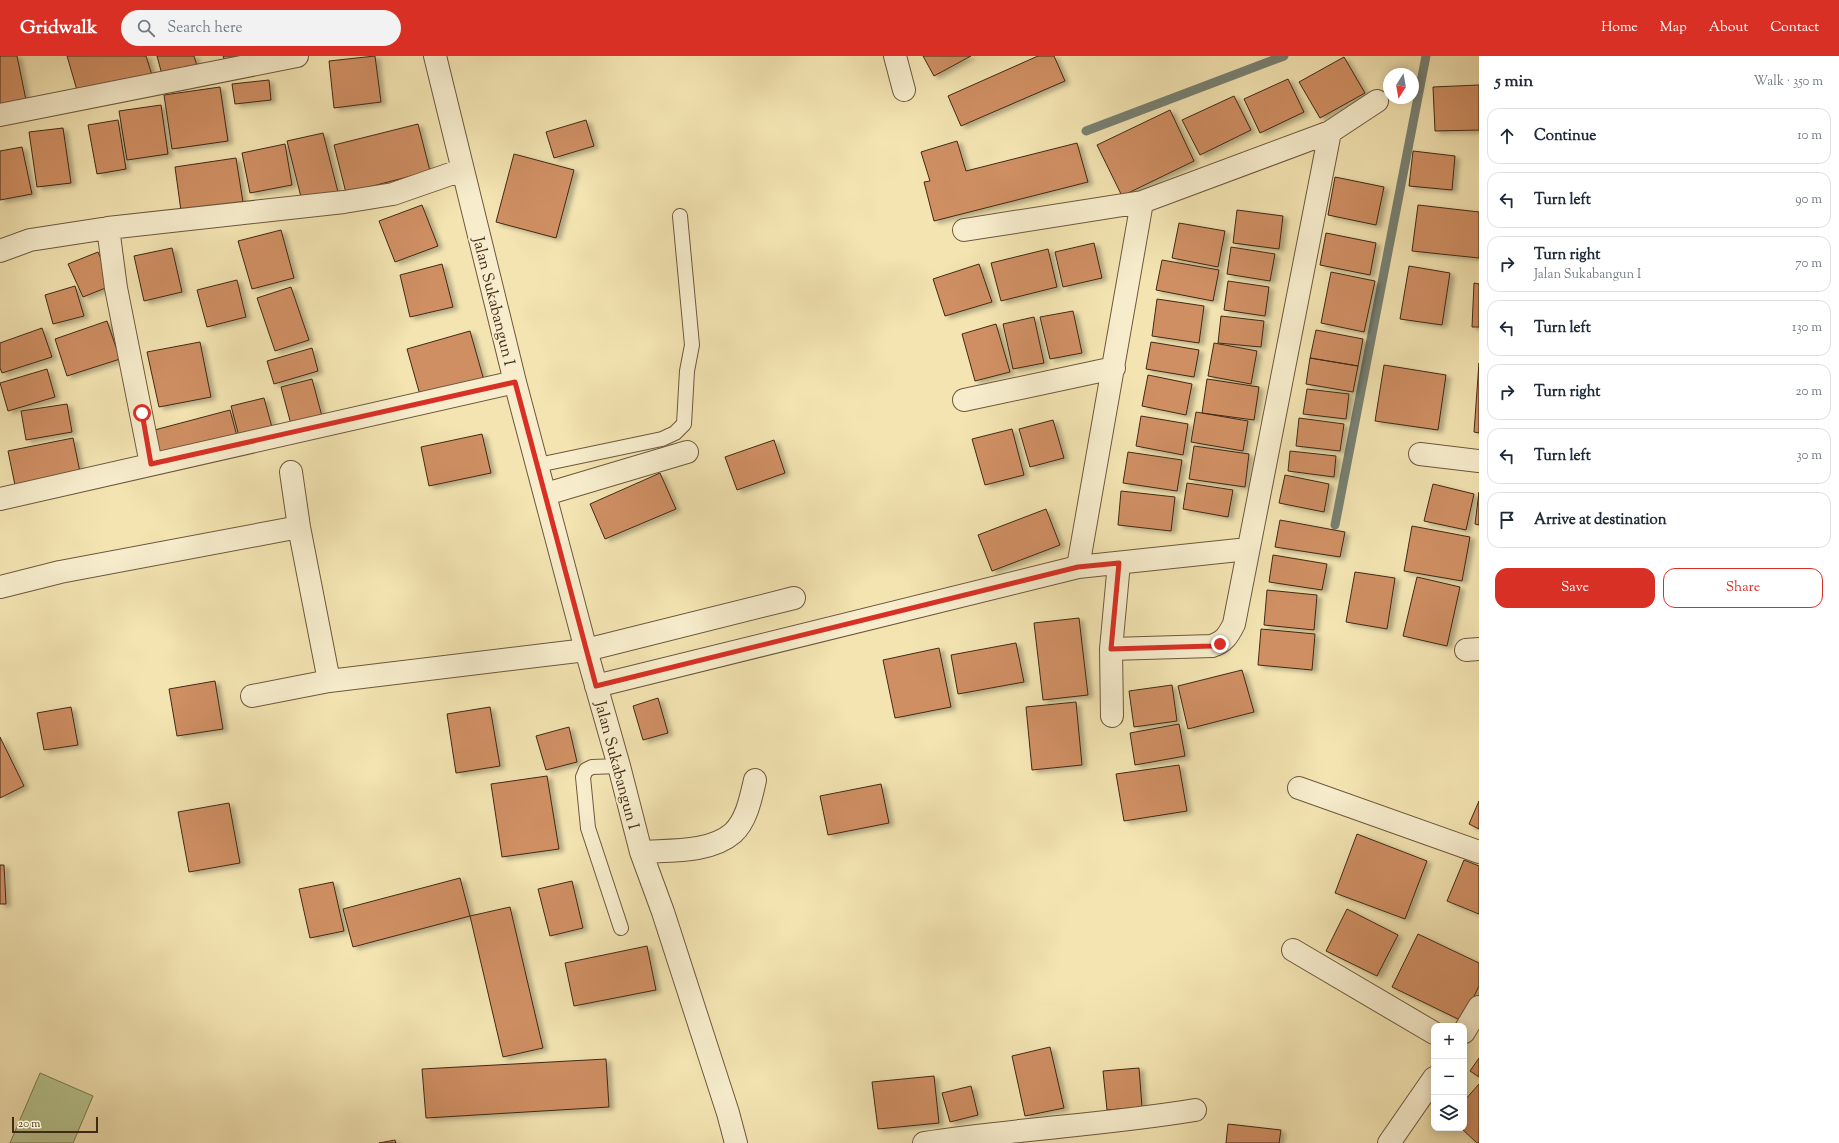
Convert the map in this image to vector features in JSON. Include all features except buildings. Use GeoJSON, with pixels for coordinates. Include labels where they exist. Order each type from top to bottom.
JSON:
{"type":"FeatureCollection","features":[{"type":"Feature","properties":{"kind":"street"},"geometry":{"type":"LineString","coordinates":[[0,115],[297,56]]}},
{"type":"Feature","properties":{"kind":"street","name":"Jalan Sukabangun I"},"geometry":{"type":"LineString","coordinates":[[435,56],[515,382],[641,852],[663,912],[728,1113],[736,1143]]}},
{"type":"Feature","properties":{"kind":"street"},"geometry":{"type":"LineString","coordinates":[[895,56],[904,90]]}},
{"type":"Feature","properties":{"kind":"street"},"geometry":{"type":"LineString","coordinates":[[964,230],[1142,202],[1330,132],[1377,101]]}},
{"type":"Feature","properties":{"kind":"street"},"geometry":{"type":"LineString","coordinates":[[1111,649],[1212,646],[1220,644],[1229,634],[1234,624],[1330,132]]}},
{"type":"Feature","properties":{"kind":"street"},"geometry":{"type":"LineString","coordinates":[[0,251],[30,240],[108,228],[344,202],[393,194],[462,170]]}},
{"type":"Feature","properties":{"kind":"street"},"geometry":{"type":"LineString","coordinates":[[1078,567],[1142,202]]}},
{"type":"Feature","properties":{"kind":"street"},"geometry":{"type":"LineString","coordinates":[[108,228],[116,288],[151,464]]}},
{"type":"Feature","properties":{"kind":"street"},"geometry":{"type":"LineString","coordinates":[[964,400],[1114,368]]}},
{"type":"Feature","properties":{"kind":"street"},"geometry":{"type":"LineString","coordinates":[[0,499],[515,382]]}},
{"type":"Feature","properties":{"kind":"street"},"geometry":{"type":"LineString","coordinates":[[546,494],[687,452]]}},
{"type":"Feature","properties":{"kind":"street"},"geometry":{"type":"LineString","coordinates":[[1420,454],[1479,461]]}},
{"type":"Feature","properties":{"kind":"street"},"geometry":{"type":"LineString","coordinates":[[291,472],[299,527],[329,681]]}},
{"type":"Feature","properties":{"kind":"street"},"geometry":{"type":"LineString","coordinates":[[0,587],[60,572],[299,527]]}},
{"type":"Feature","properties":{"kind":"street"},"geometry":{"type":"LineString","coordinates":[[596,686],[1078,567],[1248,549]]}},
{"type":"Feature","properties":{"kind":"street"},"geometry":{"type":"LineString","coordinates":[[1112,716],[1111,649],[1119,563]]}},
{"type":"Feature","properties":{"kind":"street"},"geometry":{"type":"LineString","coordinates":[[252,696],[329,681],[586,650],[794,598]]}},
{"type":"Feature","properties":{"kind":"street"},"geometry":{"type":"LineString","coordinates":[[641,852],[715,844],[734,832],[747,810],[756,780]]}},
{"type":"Feature","properties":{"kind":"street"},"geometry":{"type":"LineString","coordinates":[[1300,788],[1479,852]]}},
{"type":"Feature","properties":{"kind":"street"},"geometry":{"type":"LineString","coordinates":[[1293,950],[1431,1032]]}},
{"type":"Feature","properties":{"kind":"street"},"geometry":{"type":"LineString","coordinates":[[1467,1027],[1479,1007]]}},
{"type":"Feature","properties":{"kind":"street"},"geometry":{"type":"LineString","coordinates":[[1389,1143],[1431,1082]]}},
{"type":"Feature","properties":{"kind":"street"},"geometry":{"type":"LineString","coordinates":[[924,1143],[980,1134],[1152,1117],[1195,1110]]}},
{"type":"Feature","properties":{"kind":"lane"},"geometry":{"type":"LineString","coordinates":[[538,465],[662,439],[675,433],[684,424],[687,371],[692,345],[680,216]]}},
{"type":"Feature","properties":{"kind":"lane"},"geometry":{"type":"LineString","coordinates":[[619,766],[592,767],[586,770],[583,777],[588,828],[621,928]]}},
{"type":"Feature","properties":{"kind":"green space"},"geometry":{"type":"Polygon","coordinates":[[[40,1073],[93,1096],[73,1143],[10,1143],[40,1073]]]}},
{"type":"Feature","properties":{"kind":"waterway"},"geometry":{"type":"LineString","coordinates":[[1086,131],[1284,56]]}},
{"type":"Feature","properties":{"kind":"waterway"},"geometry":{"type":"LineString","coordinates":[[1335,525],[1426,56]]}},
{"type":"Feature","properties":{"kind":"route"},"geometry":{"type":"LineString","coordinates":[[142,413],[151,464],[515,382],[596,686],[1078,567],[1119,563],[1111,649],[1212,646],[1220,644]]}}]}
